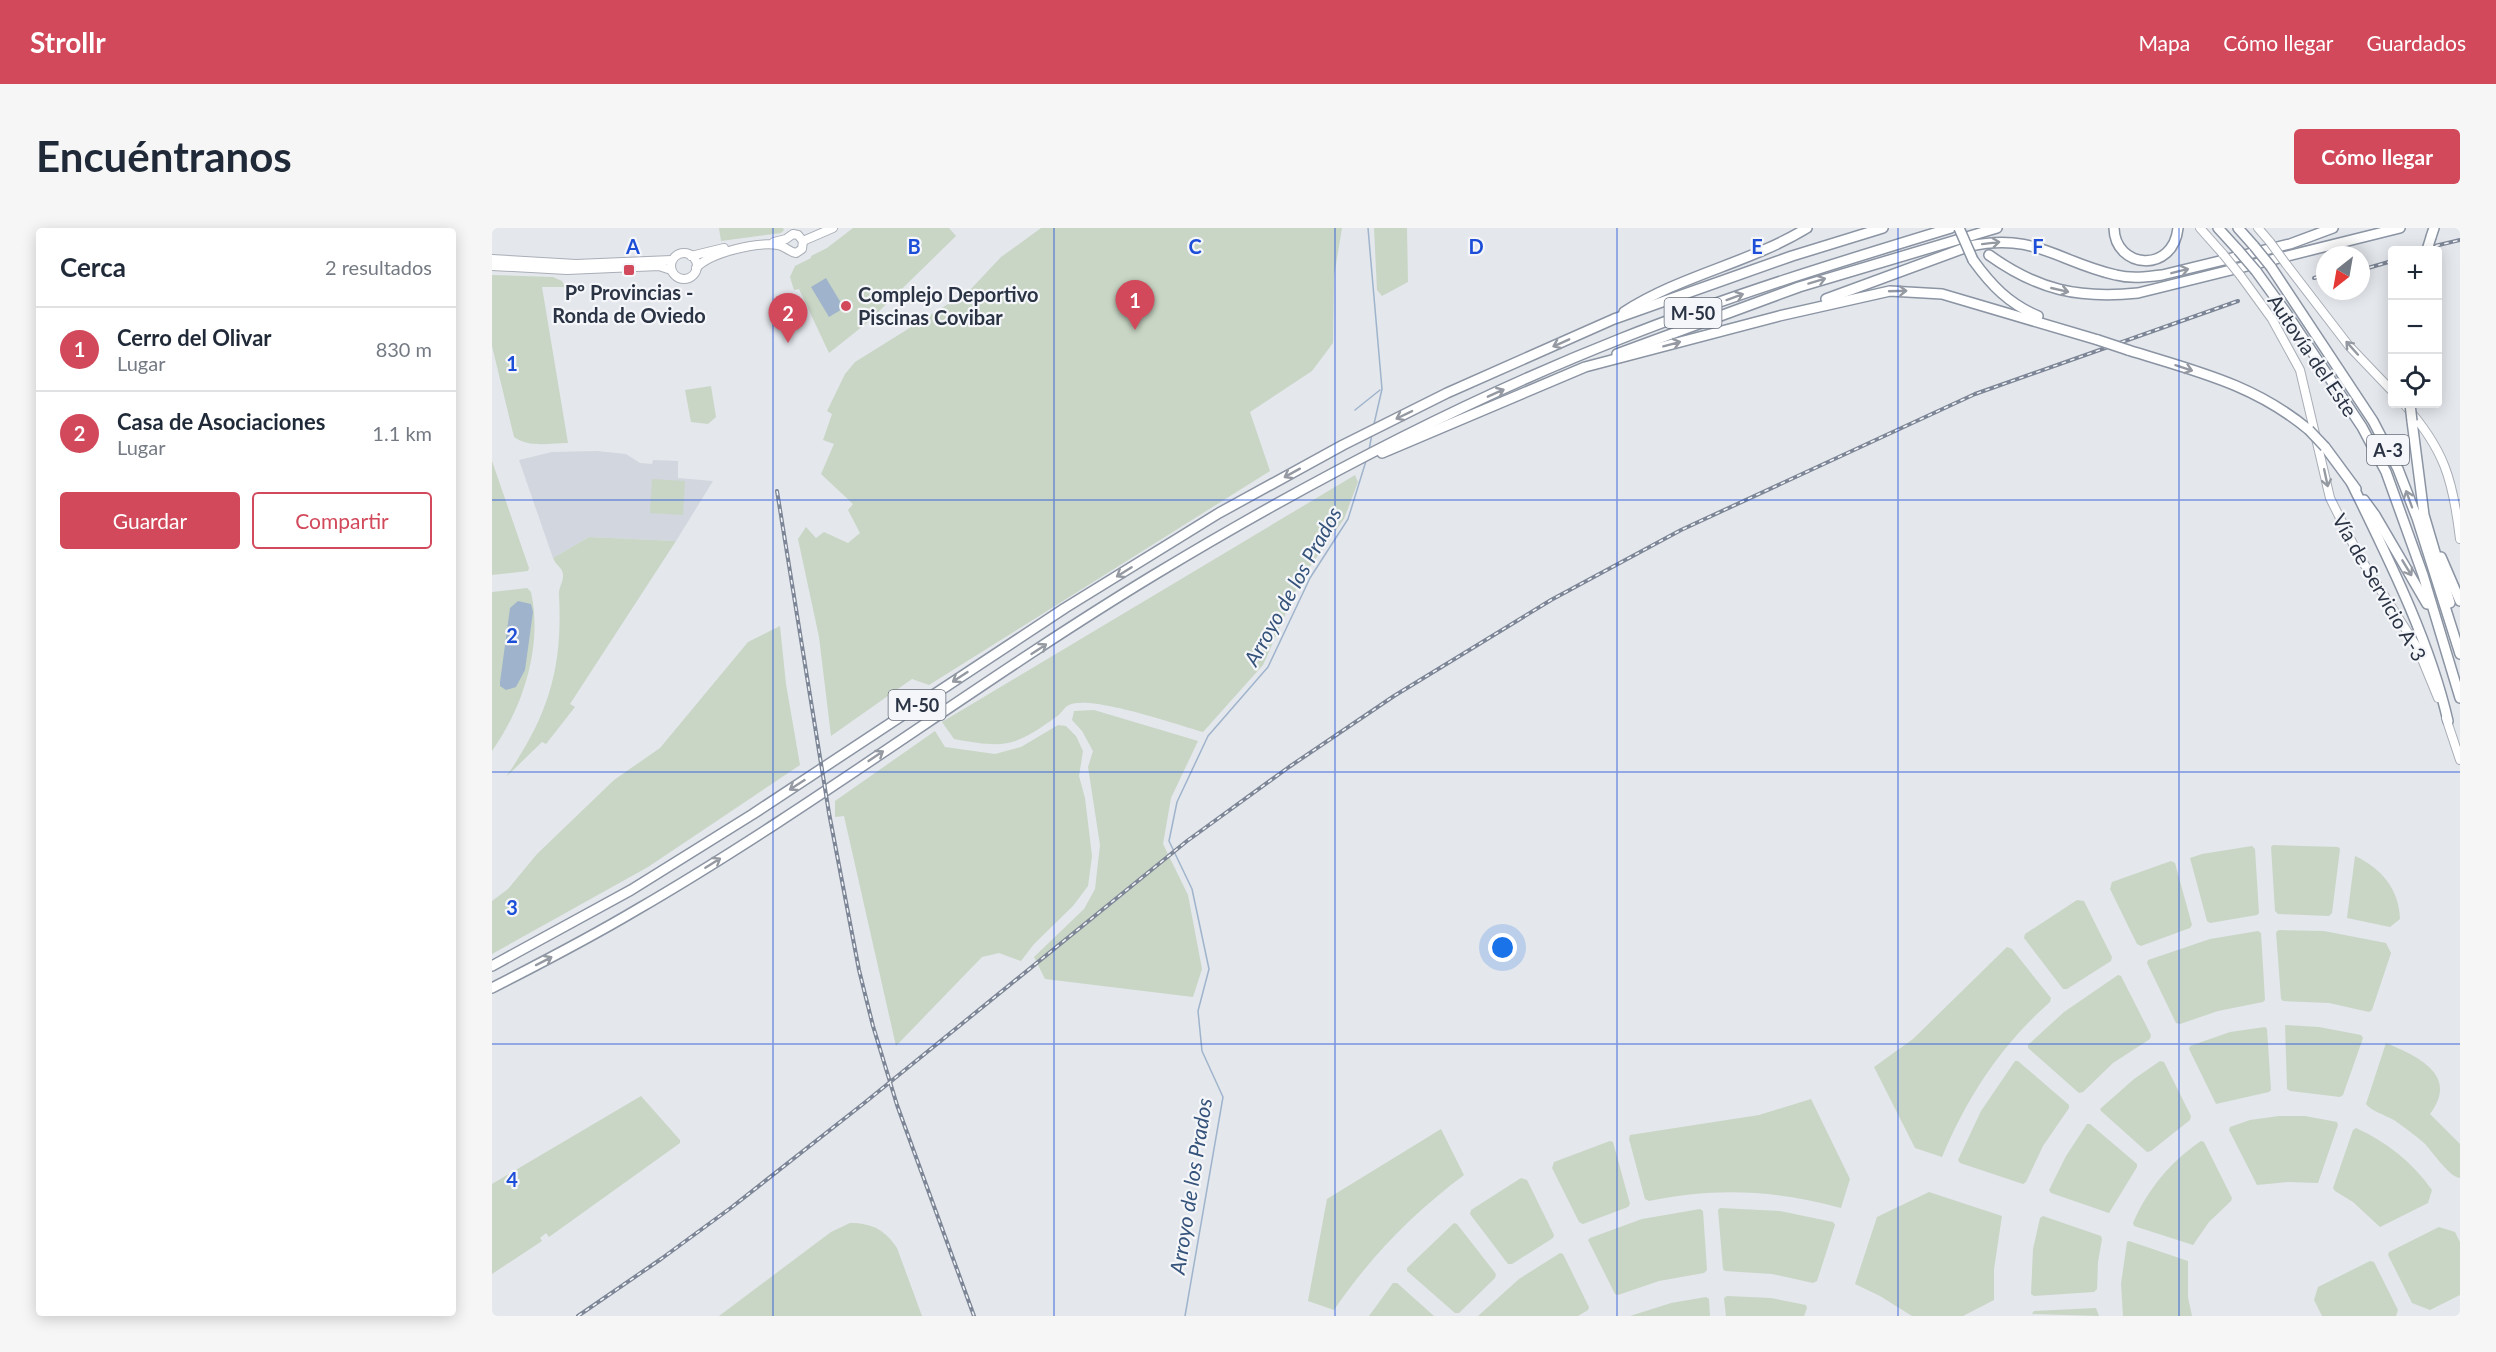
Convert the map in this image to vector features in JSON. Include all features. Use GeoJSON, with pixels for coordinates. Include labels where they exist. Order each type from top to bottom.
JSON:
{"type":"FeatureCollection","features":[{"type":"Feature","properties":{"kind":"highway"},"geometry":{"type":"LineString","coordinates":[[1614,319],[1638,303],[1685,281],[1789,239],[1807,228]]}},
{"type":"Feature","properties":{"kind":"highway","name":"M-50"},"geometry":{"type":"LineString","coordinates":[[492,966],[631,890],[753,814],[1084,596],[1219,513],[1343,445],[1447,393],[1614,319],[1792,256],[1883,228]]}},
{"type":"Feature","properties":{"kind":"highway","name":"M-50"},"geometry":{"type":"LineString","coordinates":[[492,988],[559,954],[640,908],[765,830],[1152,576],[1338,470],[1442,417],[1622,338],[1796,275],[1950,228]]}},
{"type":"Feature","properties":{"kind":"highway"},"geometry":{"type":"LineString","coordinates":[[1959,228],[1973,260],[1989,283],[2023,310],[2076,333]]}},
{"type":"Feature","properties":{"kind":"highway"},"geometry":{"type":"LineString","coordinates":[[1338,470],[1585,367],[1799,287],[1997,228]]}},
{"type":"Feature","properties":{"kind":"highway"},"geometry":{"type":"LineString","coordinates":[[2114,228],[2115,238],[2122,250],[2128,255],[2145,261],[2161,258],[2171,249],[2176,241],[2178,228]]}},
{"type":"Feature","properties":{"kind":"highway","name":"Autovía del Este"},"geometry":{"type":"LineString","coordinates":[[2218,228],[2285,310],[2362,428],[2386,472],[2419,564],[2460,698]]}},
{"type":"Feature","properties":{"kind":"highway","name":"Autovía del Este"},"geometry":{"type":"LineString","coordinates":[[2238,228],[2271,267],[2373,421],[2398,469],[2417,518],[2460,654]]}},
{"type":"Feature","properties":{"kind":"highway"},"geometry":{"type":"LineString","coordinates":[[1779,316],[1970,246],[1985,243],[2002,241],[2025,243],[2051,251],[2092,269],[2119,276],[2142,277],[2162,275],[2290,243],[2333,228]]}},
{"type":"Feature","properties":{"kind":"highway"},"geometry":{"type":"LineString","coordinates":[[1989,255],[2012,271],[2054,289],[2079,295],[2107,296],[2138,293],[2400,228]]}},
{"type":"Feature","properties":{"kind":"highway"},"geometry":{"type":"LineString","coordinates":[[2428,246],[2432,231]]}},
{"type":"Feature","properties":{"kind":"highway"},"geometry":{"type":"LineString","coordinates":[[1585,367],[1861,296],[1890,291],[1918,291],[1964,299],[2244,388],[2268,400],[2309,430],[2325,447],[2375,515],[2435,619]]}},
{"type":"Feature","properties":{"kind":"highway"},"geometry":{"type":"LineString","coordinates":[[2410,408],[2424,515],[2460,634]]}},
{"type":"Feature","properties":{"kind":"highway"},"geometry":{"type":"LineString","coordinates":[[2352,484],[2410,613],[2442,694],[2448,722]]}},
{"type":"Feature","properties":{"kind":"highway"},"geometry":{"type":"LineString","coordinates":[[2422,485],[2441,556],[2460,601]]}},
{"type":"Feature","properties":{"kind":"main road"},"geometry":{"type":"LineString","coordinates":[[786,244],[792,253],[799,252],[803,242],[833,228]]}},
{"type":"Feature","properties":{"kind":"main road","name":"Vía de Servicio A-3"},"geometry":{"type":"LineString","coordinates":[[2200,228],[2240,275],[2272,319],[2301,370],[2330,498],[2359,555],[2417,647],[2448,722],[2460,760]]}},
{"type":"Feature","properties":{"kind":"main road"},"geometry":{"type":"LineString","coordinates":[[2258,228],[2349,346],[2388,386]]}},
{"type":"Feature","properties":{"kind":"main road"},"geometry":{"type":"LineString","coordinates":[[696,268],[708,258],[725,252],[786,244],[793,234],[798,235],[803,242]]}},
{"type":"Feature","properties":{"kind":"main road"},"geometry":{"type":"LineString","coordinates":[[492,259],[576,264],[672,260],[682,254],[691,256],[725,248],[786,244]]}},
{"type":"Feature","properties":{"kind":"main road"},"geometry":{"type":"LineString","coordinates":[[492,266],[567,270],[658,266],[671,270],[677,278],[686,279],[694,274],[696,268],[696,263],[691,256]]}},
{"type":"Feature","properties":{"kind":"main road"},"geometry":{"type":"LineString","coordinates":[[671,270],[672,260]]}},
{"type":"Feature","properties":{"kind":"main road"},"geometry":{"type":"LineString","coordinates":[[2407,408],[2423,426],[2441,454],[2450,477],[2460,539]]}},
{"type":"Feature","properties":{"kind":"shaded area"},"geometry":{"type":"Polygon","coordinates":[[[597,451],[626,454],[640,463],[652,464],[653,460],[678,461],[678,478],[713,481],[676,541],[589,537],[553,558],[519,460],[552,452],[597,451]]]}},
{"type":"Feature","properties":{"kind":"green space"},"geometry":{"type":"Polygon","coordinates":[[[719,228],[783,228],[784,230],[781,233],[721,241],[719,228]]]}},
{"type":"Feature","properties":{"kind":"green space","name":"Complejo Deportivo Piscinas Covibar"},"geometry":{"type":"Polygon","coordinates":[[[853,228],[949,228],[956,236],[868,322],[829,353],[799,289],[794,290],[790,277],[795,266],[827,248],[853,228]]]}},
{"type":"Feature","properties":{"kind":"green space"},"geometry":{"type":"Polygon","coordinates":[[[1041,228],[1342,228],[1334,276],[1333,343],[1312,371],[1250,412],[1270,471],[929,685],[912,679],[831,736],[819,637],[798,539],[806,527],[816,538],[824,532],[848,543],[860,533],[848,510],[853,504],[821,474],[834,444],[823,440],[832,414],[827,411],[845,374],[855,362],[969,291],[1001,257],[1041,228]]]}},
{"type":"Feature","properties":{"kind":"green space"},"geometry":{"type":"Polygon","coordinates":[[[1374,228],[1407,228],[1408,282],[1382,296],[1377,290],[1374,228]]]}},
{"type":"Feature","properties":{"kind":"green space"},"geometry":{"type":"Polygon","coordinates":[[[492,275],[553,277],[562,281],[565,287],[542,287],[568,443],[533,444],[514,437],[492,346],[492,275]]]}},
{"type":"Feature","properties":{"kind":"green space"},"geometry":{"type":"Polygon","coordinates":[[[711,386],[716,417],[708,424],[691,422],[685,390],[711,386]]]}},
{"type":"Feature","properties":{"kind":"green space"},"geometry":{"type":"Polygon","coordinates":[[[492,461],[529,568],[528,571],[492,575],[492,461]]]}},
{"type":"Feature","properties":{"kind":"green space"},"geometry":{"type":"Polygon","coordinates":[[[1355,475],[1358,482],[1344,519],[1301,579],[1263,665],[1203,732],[1114,707],[1080,703],[1067,706],[1058,716],[1029,735],[1008,743],[985,744],[954,739],[942,722],[1355,475]]]}},
{"type":"Feature","properties":{"kind":"green space"},"geometry":{"type":"Polygon","coordinates":[[[652,479],[685,481],[683,515],[650,513],[652,479]]]}},
{"type":"Feature","properties":{"kind":"green space"},"geometry":{"type":"Polygon","coordinates":[[[589,537],[676,541],[570,704],[575,707],[546,744],[542,742],[506,777],[533,733],[550,691],[555,669],[560,622],[559,592],[563,572],[553,558],[589,537]]]}},
{"type":"Feature","properties":{"kind":"green space"},"geometry":{"type":"Polygon","coordinates":[[[527,588],[531,592],[534,613],[532,654],[528,675],[513,715],[492,751],[492,592],[527,588]]]}},
{"type":"Feature","properties":{"kind":"green space"},"geometry":{"type":"Polygon","coordinates":[[[780,626],[786,684],[800,765],[648,867],[492,954],[492,901],[508,889],[537,854],[614,780],[660,748],[748,642],[780,626]]]}},
{"type":"Feature","properties":{"kind":"green space"},"geometry":{"type":"Polygon","coordinates":[[[1094,710],[1198,741],[1171,798],[1163,844],[1188,895],[1202,969],[1193,997],[1045,979],[1034,957],[1084,909],[1095,889],[1100,845],[1088,767],[1093,751],[1082,731],[1072,720],[1074,711],[1094,710]]]}},
{"type":"Feature","properties":{"kind":"green space"},"geometry":{"type":"Polygon","coordinates":[[[1058,725],[1066,726],[1076,736],[1083,751],[1079,776],[1085,798],[1092,856],[1088,886],[1073,906],[1034,944],[1021,961],[999,953],[982,957],[896,1046],[844,816],[835,817],[835,801],[935,731],[945,747],[995,754],[1021,747],[1058,725]]]}},
{"type":"Feature","properties":{"kind":"green space"},"geometry":{"type":"Polygon","coordinates":[[[2273,845],[2338,847],[2340,849],[2332,913],[2329,916],[2278,914],[2275,911],[2271,847],[2273,845]]]}},
{"type":"Feature","properties":{"kind":"green space"},"geometry":{"type":"Polygon","coordinates":[[[2252,846],[2255,849],[2259,913],[2210,923],[2207,921],[2190,858],[2252,846]]]}},
{"type":"Feature","properties":{"kind":"green space"},"geometry":{"type":"Polygon","coordinates":[[[2355,856],[2380,873],[2392,889],[2399,908],[2400,919],[2390,927],[2347,918],[2355,856]]]}},
{"type":"Feature","properties":{"kind":"green space"},"geometry":{"type":"Polygon","coordinates":[[[2171,861],[2175,863],[2192,925],[2190,928],[2141,946],[2137,944],[2110,889],[2112,882],[2171,861]]]}},
{"type":"Feature","properties":{"kind":"green space"},"geometry":{"type":"Polygon","coordinates":[[[2077,900],[2084,901],[2112,957],[2111,961],[2067,989],[2063,989],[2024,938],[2025,934],[2077,900]]]}},
{"type":"Feature","properties":{"kind":"green space"},"geometry":{"type":"Polygon","coordinates":[[[2279,930],[2324,931],[2386,943],[2391,953],[2372,1010],[2369,1012],[2329,1003],[2283,1001],[2276,932],[2279,930]]]}},
{"type":"Feature","properties":{"kind":"green space"},"geometry":{"type":"Polygon","coordinates":[[[2258,931],[2261,933],[2265,1000],[2218,1011],[2180,1024],[2176,1023],[2147,963],[2148,960],[2210,939],[2258,931]]]}},
{"type":"Feature","properties":{"kind":"green space"},"geometry":{"type":"Polygon","coordinates":[[[2007,947],[2012,949],[2051,998],[2050,1002],[2016,1036],[1987,1073],[1974,1093],[1942,1157],[1915,1148],[1874,1067],[1913,1039],[2007,947]]]}},
{"type":"Feature","properties":{"kind":"green space"},"geometry":{"type":"Polygon","coordinates":[[[2118,975],[2121,976],[2151,1035],[2150,1039],[2113,1063],[2083,1092],[2079,1093],[2028,1048],[2028,1045],[2064,1012],[2118,975]]]}},
{"type":"Feature","properties":{"kind":"green space"},"geometry":{"type":"Polygon","coordinates":[[[2285,1025],[2319,1027],[2361,1035],[2363,1038],[2343,1095],[2340,1097],[2287,1089],[2285,1025]]]}},
{"type":"Feature","properties":{"kind":"green space"},"geometry":{"type":"Polygon","coordinates":[[[2265,1027],[2267,1029],[2271,1090],[2216,1104],[2189,1049],[2190,1046],[2230,1032],[2265,1027]]]}},
{"type":"Feature","properties":{"kind":"green space"},"geometry":{"type":"Polygon","coordinates":[[[2386,1043],[2421,1061],[2437,1078],[2440,1088],[2438,1100],[2430,1114],[2460,1144],[2460,1178],[2446,1169],[2424,1143],[2413,1134],[2366,1104],[2386,1043]]]}},
{"type":"Feature","properties":{"kind":"green space"},"geometry":{"type":"Polygon","coordinates":[[[2015,1061],[2018,1061],[2069,1105],[2043,1146],[2023,1184],[1960,1163],[1958,1160],[1981,1111],[2015,1061]]]}},
{"type":"Feature","properties":{"kind":"green space"},"geometry":{"type":"Polygon","coordinates":[[[2160,1061],[2164,1062],[2191,1116],[2190,1120],[2147,1152],[2100,1109],[2134,1079],[2160,1061]]]}},
{"type":"Feature","properties":{"kind":"green space"},"geometry":{"type":"Polygon","coordinates":[[[641,1096],[680,1140],[680,1143],[549,1237],[546,1233],[540,1238],[542,1241],[492,1274],[492,1184],[641,1096]]]}},
{"type":"Feature","properties":{"kind":"green space"},"geometry":{"type":"Polygon","coordinates":[[[1811,1099],[1850,1179],[1841,1208],[1769,1194],[1721,1192],[1649,1201],[1645,1199],[1629,1139],[1630,1135],[1759,1115],[1811,1099]]]}},
{"type":"Feature","properties":{"kind":"green space"},"geometry":{"type":"Polygon","coordinates":[[[2279,1116],[2305,1116],[2337,1122],[2338,1125],[2318,1183],[2288,1182],[2257,1185],[2229,1130],[2230,1127],[2250,1120],[2279,1116]]]}},
{"type":"Feature","properties":{"kind":"green space"},"geometry":{"type":"Polygon","coordinates":[[[2087,1124],[2090,1124],[2137,1164],[2109,1213],[2051,1193],[2049,1190],[2066,1156],[2087,1124]]]}},
{"type":"Feature","properties":{"kind":"green space"},"geometry":{"type":"Polygon","coordinates":[[[2356,1128],[2388,1146],[2416,1170],[2432,1190],[2428,1203],[2380,1227],[2353,1202],[2335,1191],[2333,1188],[2353,1130],[2356,1128]]]}},
{"type":"Feature","properties":{"kind":"green space"},"geometry":{"type":"Polygon","coordinates":[[[1441,1129],[1464,1175],[1393,1237],[1334,1310],[1308,1301],[1327,1199],[1441,1129]]]}},
{"type":"Feature","properties":{"kind":"green space"},"geometry":{"type":"Polygon","coordinates":[[[1610,1141],[1613,1142],[1630,1204],[1628,1207],[1583,1224],[1579,1222],[1552,1168],[1554,1162],[1610,1141]]]}},
{"type":"Feature","properties":{"kind":"green space"},"geometry":{"type":"Polygon","coordinates":[[[2201,1141],[2204,1142],[2232,1198],[2231,1201],[2209,1222],[2193,1245],[2134,1226],[2133,1223],[2139,1211],[2161,1177],[2179,1158],[2201,1141]]]}},
{"type":"Feature","properties":{"kind":"green space"},"geometry":{"type":"Polygon","coordinates":[[[1521,1178],[1527,1180],[1554,1235],[1553,1238],[1512,1264],[1508,1264],[1470,1214],[1471,1210],[1521,1178]]]}},
{"type":"Feature","properties":{"kind":"green space"},"geometry":{"type":"Polygon","coordinates":[[[1929,1192],[2002,1216],[1994,1269],[1994,1300],[1963,1316],[1912,1316],[1855,1284],[1877,1217],[1929,1192]]]}},
{"type":"Feature","properties":{"kind":"green space"},"geometry":{"type":"Polygon","coordinates":[[[1720,1208],[1780,1211],[1833,1222],[1835,1225],[1817,1281],[1813,1283],[1772,1274],[1725,1271],[1718,1210],[1720,1208]]]}},
{"type":"Feature","properties":{"kind":"green space"},"geometry":{"type":"Polygon","coordinates":[[[1700,1209],[1703,1211],[1707,1270],[1704,1273],[1659,1281],[1618,1295],[1615,1294],[1588,1240],[1590,1238],[1642,1219],[1700,1209]]]}},
{"type":"Feature","properties":{"kind":"green space"},"geometry":{"type":"Polygon","coordinates":[[[2043,1216],[2101,1236],[2097,1289],[2094,1292],[2034,1296],[2031,1294],[2033,1249],[2040,1218],[2043,1216]]]}},
{"type":"Feature","properties":{"kind":"green space"},"geometry":{"type":"Polygon","coordinates":[[[850,1223],[865,1224],[883,1232],[897,1248],[922,1316],[719,1316],[831,1232],[850,1223]]]}},
{"type":"Feature","properties":{"kind":"green space"},"geometry":{"type":"Polygon","coordinates":[[[1454,1223],[1496,1274],[1495,1278],[1459,1313],[1455,1313],[1407,1271],[1407,1268],[1454,1223]]]}},
{"type":"Feature","properties":{"kind":"green space"},"geometry":{"type":"Polygon","coordinates":[[[2439,1227],[2455,1232],[2460,1242],[2460,1295],[2430,1310],[2412,1303],[2388,1255],[2389,1252],[2439,1227]]]}},
{"type":"Feature","properties":{"kind":"green space"},"geometry":{"type":"Polygon","coordinates":[[[2129,1241],[2188,1261],[2188,1297],[2192,1316],[2123,1316],[2121,1284],[2129,1241]]]}},
{"type":"Feature","properties":{"kind":"green space"},"geometry":{"type":"Polygon","coordinates":[[[1560,1253],[1563,1254],[1589,1307],[1588,1310],[1578,1316],[1478,1316],[1519,1279],[1560,1253]]]}},
{"type":"Feature","properties":{"kind":"green space"},"geometry":{"type":"Polygon","coordinates":[[[2370,1261],[2374,1262],[2398,1310],[2396,1316],[2322,1316],[2314,1300],[2318,1287],[2370,1261]]]}},
{"type":"Feature","properties":{"kind":"green space"},"geometry":{"type":"Polygon","coordinates":[[[1393,1283],[1397,1283],[1434,1316],[1369,1316],[1393,1283]]]}},
{"type":"Feature","properties":{"kind":"green space"},"geometry":{"type":"Polygon","coordinates":[[[1727,1296],[1771,1298],[1806,1305],[1807,1308],[1804,1316],[1726,1316],[1724,1298],[1727,1296]]]}},
{"type":"Feature","properties":{"kind":"green space"},"geometry":{"type":"Polygon","coordinates":[[[1706,1297],[1709,1299],[1710,1316],[1630,1316],[1671,1303],[1706,1297]]]}},
{"type":"Feature","properties":{"kind":"green space"},"geometry":{"type":"Polygon","coordinates":[[[2096,1308],[2099,1316],[2032,1314],[2034,1311],[2096,1308]]]}},
{"type":"Feature","properties":{"kind":"water"},"geometry":{"type":"Polygon","coordinates":[[[826,278],[844,308],[829,317],[811,287],[826,278]]]}},
{"type":"Feature","properties":{"kind":"water"},"geometry":{"type":"Polygon","coordinates":[[[518,601],[531,604],[533,612],[525,670],[516,687],[506,690],[500,686],[500,682],[510,608],[518,601]]]}},
{"type":"Feature","properties":{"kind":"waterway","name":"Arroyo de los Prados"},"geometry":{"type":"LineString","coordinates":[[1368,228],[1382,389],[1374,424]]}},
{"type":"Feature","properties":{"kind":"waterway"},"geometry":{"type":"LineString","coordinates":[[1355,410],[1380,390]]}},
{"type":"Feature","properties":{"kind":"waterway","name":"Arroyo de los Prados"},"geometry":{"type":"LineString","coordinates":[[1369,450],[1372,434]]}},
{"type":"Feature","properties":{"kind":"waterway","name":"Arroyo de los Prados"},"geometry":{"type":"LineString","coordinates":[[1185,1316],[1223,1097],[1202,1051],[1198,1011],[1209,969],[1192,889],[1169,841],[1177,802],[1208,736],[1268,667],[1310,578],[1348,519],[1366,461]]}},
{"type":"Feature","properties":{"kind":"railway"},"geometry":{"type":"LineString","coordinates":[[2435,246],[2460,240]]}},
{"type":"Feature","properties":{"kind":"railway"},"geometry":{"type":"LineString","coordinates":[[2370,267],[2388,262]]}},
{"type":"Feature","properties":{"kind":"railway"},"geometry":{"type":"LineString","coordinates":[[578,1316],[732,1207],[863,1104],[1187,841],[1289,767],[1394,696],[1551,600],[1681,530],[1975,394],[2238,301]]}},
{"type":"Feature","properties":{"kind":"railway"},"geometry":{"type":"LineString","coordinates":[[777,491],[829,813],[859,970],[897,1105],[974,1316]]}},
{"type":"Feature","properties":{"kind":"place","name":"Pº Provincias - Ronda de Oviedo"},"geometry":{"type":"Point","coordinates":[629,270]}},
{"type":"Feature","properties":{"kind":"place","name":"Complejo Deportivo Piscinas Covibar"},"geometry":{"type":"Point","coordinates":[846,306]}},
{"type":"Feature","properties":{"kind":"place","name":"Cerro del Olivar"},"geometry":{"type":"Point","coordinates":[1135,330]}},
{"type":"Feature","properties":{"kind":"place","name":"Casa de Asociaciones"},"geometry":{"type":"Point","coordinates":[788,343]}}]}
